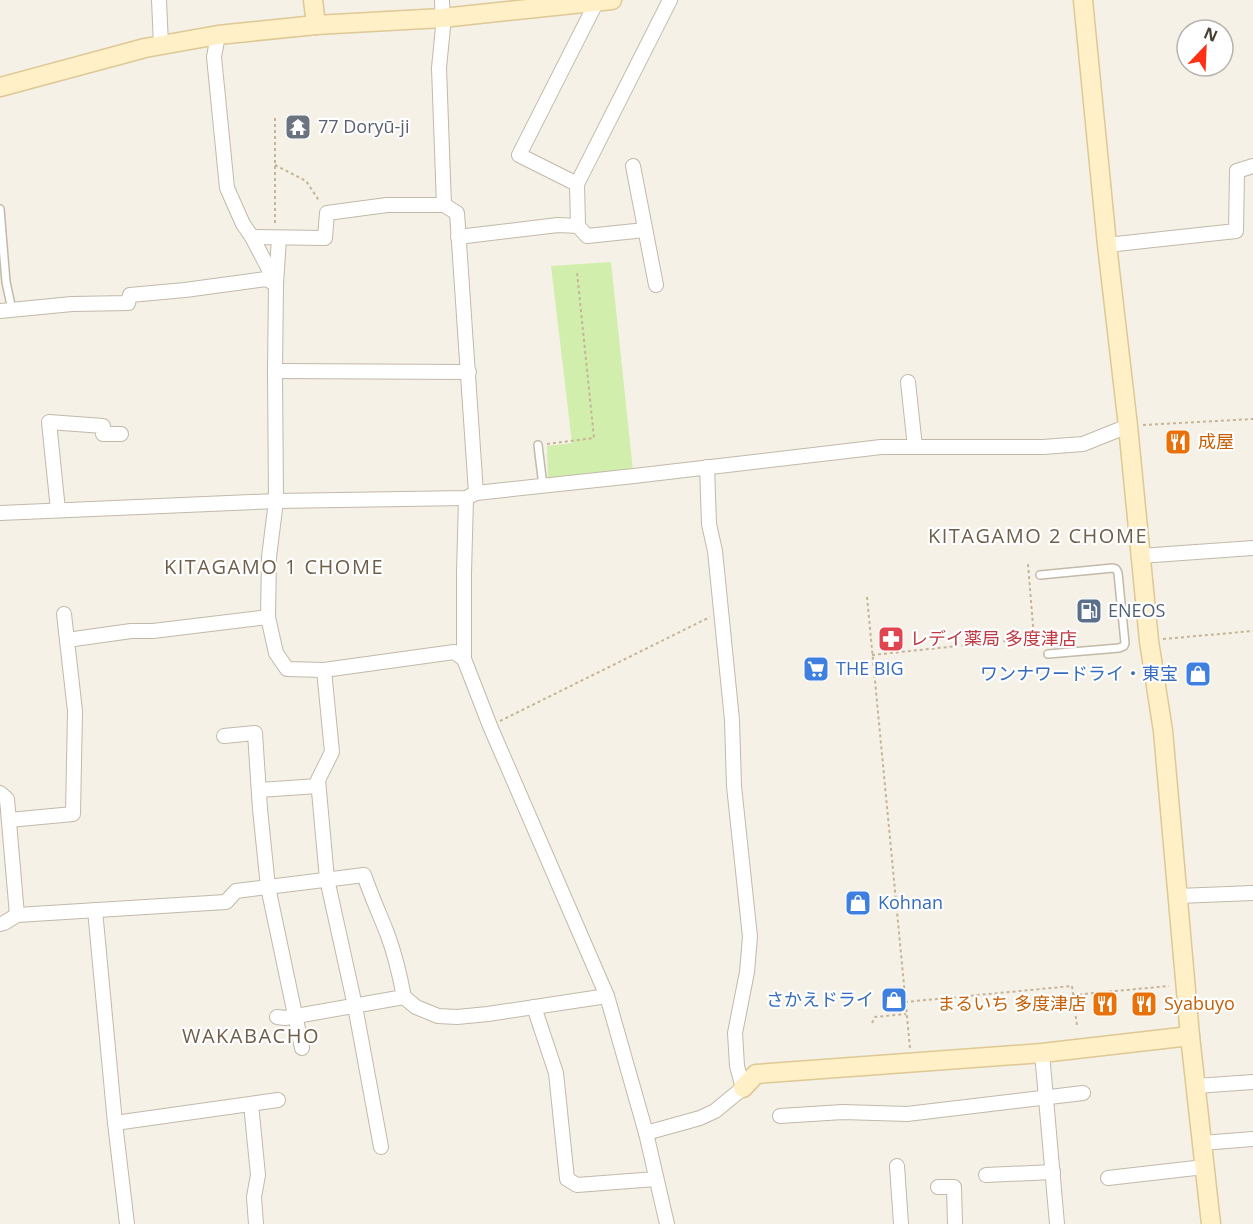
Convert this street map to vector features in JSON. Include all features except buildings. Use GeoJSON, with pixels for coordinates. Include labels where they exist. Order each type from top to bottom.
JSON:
{"type":"FeatureCollection","features":[{"type":"Feature","properties":{"kind":"street"},"geometry":{"type":"LineString","coordinates":[[159,0],[161,45]]}},
{"type":"Feature","properties":{"kind":"street"},"geometry":{"type":"LineString","coordinates":[[313,0],[316,25]]}},
{"type":"Feature","properties":{"kind":"street"},"geometry":{"type":"LineString","coordinates":[[645,231],[587,236],[579,226],[577,184],[670,0]]}},
{"type":"Feature","properties":{"kind":"street"},"geometry":{"type":"LineString","coordinates":[[1083,0],[1149,641],[1163,731],[1190,1036],[1211,1224]]}},
{"type":"Feature","properties":{"kind":"street"},"geometry":{"type":"LineString","coordinates":[[0,87],[145,48],[218,35],[442,9],[605,1]]}},
{"type":"Feature","properties":{"kind":"street"},"geometry":{"type":"LineString","coordinates":[[577,184],[519,155],[605,1]]}},
{"type":"Feature","properties":{"kind":"street"},"geometry":{"type":"LineString","coordinates":[[442,9],[443,27],[438,68],[444,205]]}},
{"type":"Feature","properties":{"kind":"street"},"geometry":{"type":"LineString","coordinates":[[218,35],[214,57],[227,188],[243,224],[276,284]]}},
{"type":"Feature","properties":{"kind":"street"},"geometry":{"type":"LineString","coordinates":[[633,166],[656,285]]}},
{"type":"Feature","properties":{"kind":"street"},"geometry":{"type":"LineString","coordinates":[[1107,245],[1236,231],[1237,171],[1253,166]]}},
{"type":"Feature","properties":{"kind":"street"},"geometry":{"type":"LineString","coordinates":[[252,237],[325,238],[327,213],[387,205],[444,205],[457,213],[469,372],[471,495],[464,658],[490,726],[607,996],[646,1133],[667,1224]]}},
{"type":"Feature","properties":{"kind":"street"},"geometry":{"type":"LineString","coordinates":[[458,237],[558,225],[579,226]]}},
{"type":"Feature","properties":{"kind":"street"},"geometry":{"type":"LineString","coordinates":[[279,238],[275,371],[276,501],[269,557],[268,617],[276,653],[287,669],[324,670],[454,652],[464,658]]}},
{"type":"Feature","properties":{"kind":"street"},"geometry":{"type":"LineString","coordinates":[[6,310],[72,304],[128,303],[130,295],[266,279],[276,284]]}},
{"type":"Feature","properties":{"kind":"street"},"geometry":{"type":"LineString","coordinates":[[275,371],[469,372]]}},
{"type":"Feature","properties":{"kind":"street"},"geometry":{"type":"LineString","coordinates":[[908,382],[915,447]]}},
{"type":"Feature","properties":{"kind":"street"},"geometry":{"type":"LineString","coordinates":[[58,510],[49,422],[103,426],[103,434],[121,434]]}},
{"type":"Feature","properties":{"kind":"street"},"geometry":{"type":"LineString","coordinates":[[0,513],[471,495],[881,447],[1043,447],[1083,444],[1128,426]]}},
{"type":"Feature","properties":{"kind":"street"},"geometry":{"type":"LineString","coordinates":[[707,467],[709,524],[715,551],[732,720],[734,786],[750,937],[747,972],[735,1033],[737,1066],[743,1088]]}},
{"type":"Feature","properties":{"kind":"street"},"geometry":{"type":"LineString","coordinates":[[1140,555],[1253,548]]}},
{"type":"Feature","properties":{"kind":"street"},"geometry":{"type":"LineString","coordinates":[[9,820],[73,814],[75,711],[64,614]]}},
{"type":"Feature","properties":{"kind":"street"},"geometry":{"type":"LineString","coordinates":[[67,640],[268,617]]}},
{"type":"Feature","properties":{"kind":"street"},"geometry":{"type":"LineString","coordinates":[[324,670],[332,752],[318,780],[318,786],[327,879],[381,1148]]}},
{"type":"Feature","properties":{"kind":"street"},"geometry":{"type":"LineString","coordinates":[[224,736],[255,733],[268,887],[302,1048]]}},
{"type":"Feature","properties":{"kind":"street"},"geometry":{"type":"LineString","coordinates":[[259,790],[318,786]]}},
{"type":"Feature","properties":{"kind":"street"},"geometry":{"type":"LineString","coordinates":[[0,793],[7,799],[16,915]]}},
{"type":"Feature","properties":{"kind":"street"},"geometry":{"type":"LineString","coordinates":[[0,924],[16,915],[226,902],[236,891],[364,875],[387,934],[404,997],[416,1007],[438,1016],[457,1017],[607,996]]}},
{"type":"Feature","properties":{"kind":"street"},"geometry":{"type":"LineString","coordinates":[[1178,896],[1253,893]]}},
{"type":"Feature","properties":{"kind":"street"},"geometry":{"type":"LineString","coordinates":[[95,910],[127,1224]]}},
{"type":"Feature","properties":{"kind":"street"},"geometry":{"type":"LineString","coordinates":[[277,1017],[285,1018],[404,997]]}},
{"type":"Feature","properties":{"kind":"street"},"geometry":{"type":"LineString","coordinates":[[534,1007],[556,1073],[567,1179],[577,1185],[657,1179]]}},
{"type":"Feature","properties":{"kind":"street"},"geometry":{"type":"LineString","coordinates":[[646,1133],[700,1118],[715,1111],[756,1074],[1042,1053],[1190,1036]]}},
{"type":"Feature","properties":{"kind":"street"},"geometry":{"type":"LineString","coordinates":[[1042,1053],[1057,1224]]}},
{"type":"Feature","properties":{"kind":"street"},"geometry":{"type":"LineString","coordinates":[[1196,1086],[1253,1082]]}},
{"type":"Feature","properties":{"kind":"street"},"geometry":{"type":"LineString","coordinates":[[780,1116],[843,1112],[907,1114],[1083,1093]]}},
{"type":"Feature","properties":{"kind":"street"},"geometry":{"type":"LineString","coordinates":[[115,1122],[278,1100]]}},
{"type":"Feature","properties":{"kind":"street"},"geometry":{"type":"LineString","coordinates":[[251,1104],[258,1175],[254,1197],[256,1224]]}},
{"type":"Feature","properties":{"kind":"street"},"geometry":{"type":"LineString","coordinates":[[1202,1143],[1253,1139]]}},
{"type":"Feature","properties":{"kind":"street"},"geometry":{"type":"LineString","coordinates":[[897,1166],[902,1224]]}},
{"type":"Feature","properties":{"kind":"street"},"geometry":{"type":"LineString","coordinates":[[1108,1178],[1204,1167]]}},
{"type":"Feature","properties":{"kind":"street"},"geometry":{"type":"LineString","coordinates":[[986,1175],[1053,1172]]}},
{"type":"Feature","properties":{"kind":"street"},"geometry":{"type":"LineString","coordinates":[[1008,1174],[1010,1189]]}},
{"type":"Feature","properties":{"kind":"street"},"geometry":{"type":"LineString","coordinates":[[938,1187],[954,1187],[955,1224]]}},
{"type":"Feature","properties":{"kind":"lane"},"geometry":{"type":"LineString","coordinates":[[0,208],[6,310]]}},
{"type":"Feature","properties":{"kind":"lane"},"geometry":{"type":"LineString","coordinates":[[538,445],[543,486]]}},
{"type":"Feature","properties":{"kind":"lane"},"geometry":{"type":"LineString","coordinates":[[1040,575],[1113,568],[1118,573],[1124,646],[1048,654]]}},
{"type":"Feature","properties":{"kind":"path"},"geometry":{"type":"LineString","coordinates":[[274,118],[275,224],[279,238]]}},
{"type":"Feature","properties":{"kind":"path"},"geometry":{"type":"LineString","coordinates":[[275,165],[306,181],[327,213]]}},
{"type":"Feature","properties":{"kind":"path"},"geometry":{"type":"LineString","coordinates":[[538,445],[594,438],[577,273]]}},
{"type":"Feature","properties":{"kind":"path"},"geometry":{"type":"LineString","coordinates":[[1128,426],[1253,419]]}},
{"type":"Feature","properties":{"kind":"path"},"geometry":{"type":"LineString","coordinates":[[872,655],[1034,638],[1028,564]]}},
{"type":"Feature","properties":{"kind":"path"},"geometry":{"type":"LineString","coordinates":[[867,597],[911,1062]]}},
{"type":"Feature","properties":{"kind":"path"},"geometry":{"type":"LineString","coordinates":[[490,726],[721,612]]}},
{"type":"Feature","properties":{"kind":"path"},"geometry":{"type":"LineString","coordinates":[[1149,641],[1253,631]]}},
{"type":"Feature","properties":{"kind":"path"},"geometry":{"type":"LineString","coordinates":[[905,1002],[1072,986],[1077,1026]]}},
{"type":"Feature","properties":{"kind":"path"},"geometry":{"type":"LineString","coordinates":[[1073,995],[1177,986]]}},
{"type":"Feature","properties":{"kind":"path"},"geometry":{"type":"LineString","coordinates":[[879,1012],[879,1017]]}},
{"type":"Feature","properties":{"kind":"path"},"geometry":{"type":"LineString","coordinates":[[872,1023],[875,1017],[906,1014]]}},
{"type":"Feature","properties":{"kind":"green space"},"geometry":{"type":"Polygon","coordinates":[[[611,262],[633,471],[548,480],[547,446],[572,443],[551,266],[611,262]]]}},
{"type":"Feature","properties":{"kind":"place","name":"77 Doryū-ji"},"geometry":{"type":"Point","coordinates":[298,127]}},
{"type":"Feature","properties":{"kind":"place","name":"成屋"},"geometry":{"type":"Point","coordinates":[1178,442]}},
{"type":"Feature","properties":{"kind":"place","name":"ENEOS"},"geometry":{"type":"Point","coordinates":[1089,611]}},
{"type":"Feature","properties":{"kind":"place","name":"レデイ薬局 多度津店"},"geometry":{"type":"Point","coordinates":[891,639]}},
{"type":"Feature","properties":{"kind":"place","name":"THE BIG"},"geometry":{"type":"Point","coordinates":[816,669]}},
{"type":"Feature","properties":{"kind":"place","name":"ワンナワードライ・東宝"},"geometry":{"type":"Point","coordinates":[1198,674]}},
{"type":"Feature","properties":{"kind":"place","name":"Kohnan"},"geometry":{"type":"Point","coordinates":[858,903]}},
{"type":"Feature","properties":{"kind":"place","name":"さかえドライ"},"geometry":{"type":"Point","coordinates":[894,1000]}},
{"type":"Feature","properties":{"kind":"place","name":"まるいち 多度津店"},"geometry":{"type":"Point","coordinates":[1105,1004]}},
{"type":"Feature","properties":{"kind":"place","name":"Syabuyo"},"geometry":{"type":"Point","coordinates":[1144,1004]}},
{"type":"Feature","properties":{"kind":"district","name":"KITAGAMO 2 CHOME"},"geometry":{"type":"Point","coordinates":[1038,536]}},
{"type":"Feature","properties":{"kind":"district","name":"KITAGAMO 1 CHOME"},"geometry":{"type":"Point","coordinates":[274,567]}},
{"type":"Feature","properties":{"kind":"district","name":"WAKABACHO"},"geometry":{"type":"Point","coordinates":[251,1036]}}]}
